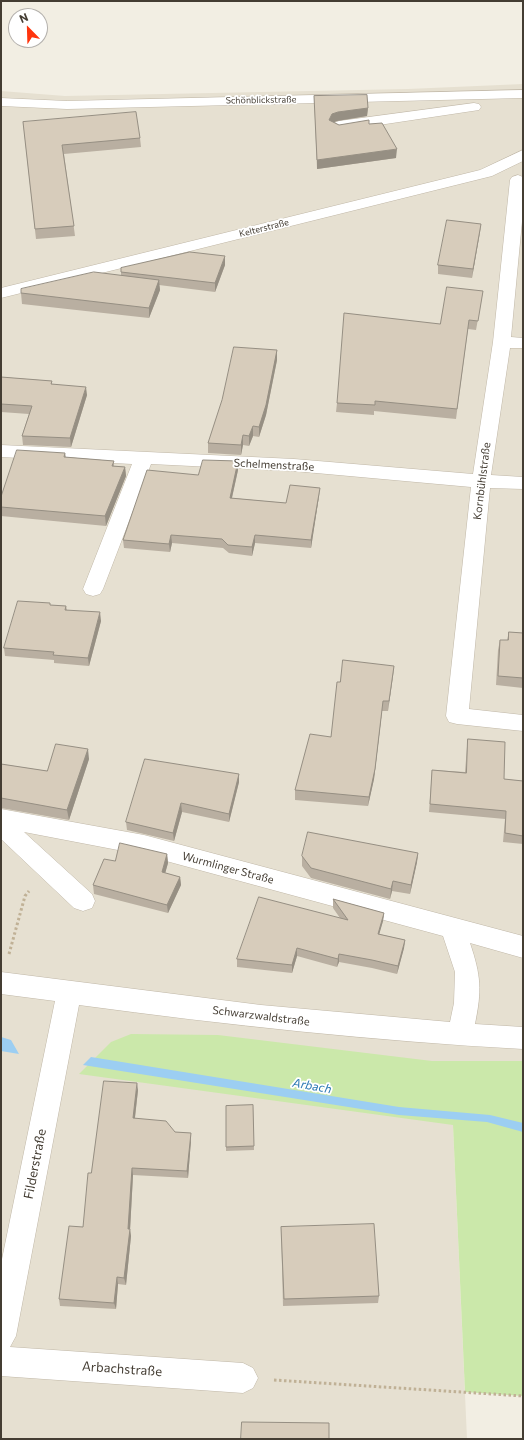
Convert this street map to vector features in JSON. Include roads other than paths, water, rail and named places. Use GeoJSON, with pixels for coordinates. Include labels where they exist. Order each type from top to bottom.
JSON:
{"type":"FeatureCollection","features":[{"type":"Feature","properties":{"kind":"street","name":"Schönblickstraße"},"geometry":{"type":"LineString","coordinates":[[1,102],[67,105],[522,94]]}},
{"type":"Feature","properties":{"kind":"street","name":"Schönblickstraße"},"geometry":{"type":"LineString","coordinates":[[338,127],[488,105],[522,94]]}},
{"type":"Feature","properties":{"kind":"street","name":"Kelterstraße"},"geometry":{"type":"LineString","coordinates":[[1,293],[486,173],[523,155]]}},
{"type":"Feature","properties":{"kind":"street"},"geometry":{"type":"LineString","coordinates":[[486,173],[520,181]]}},
{"type":"Feature","properties":{"kind":"street","name":"Kornbühlstraße"},"geometry":{"type":"LineString","coordinates":[[520,181],[502,342],[481,481],[457,716],[523,723]]}},
{"type":"Feature","properties":{"kind":"street"},"geometry":{"type":"LineString","coordinates":[[502,342],[523,343]]}},
{"type":"Feature","properties":{"kind":"street","name":"Schelmenstraße"},"geometry":{"type":"LineString","coordinates":[[1,451],[294,465],[481,481],[523,483]]}},
{"type":"Feature","properties":{"kind":"street"},"geometry":{"type":"LineString","coordinates":[[94,589],[144,458]]}},
{"type":"Feature","properties":{"kind":"street","name":"Wurmlinger Straße"},"geometry":{"type":"LineString","coordinates":[[1,818],[144,845],[523,948]]}},
{"type":"Feature","properties":{"kind":"street"},"geometry":{"type":"LineString","coordinates":[[1,825],[83,901]]}},
{"type":"Feature","properties":{"kind":"street"},"geometry":{"type":"LineString","coordinates":[[453,928],[467,972],[467,1002],[460,1035]]}},
{"type":"Feature","properties":{"kind":"street","name":"Schwarzwaldstraße"},"geometry":{"type":"LineString","coordinates":[[1,983],[298,1021],[460,1035],[523,1038]]}},
{"type":"Feature","properties":{"kind":"street","name":"Filderstraße"},"geometry":{"type":"LineString","coordinates":[[1,1336],[69,992]]}},
{"type":"Feature","properties":{"kind":"street","name":"Arbachstraße"},"geometry":{"type":"LineString","coordinates":[[1,1361],[243,1378]]}},
{"type":"Feature","properties":{"kind":"water"},"geometry":{"type":"Polygon","coordinates":[[[1,1037],[11,1040],[19,1054],[1,1051],[1,1037]]]}},
{"type":"Feature","properties":{"kind":"water"},"geometry":{"type":"Polygon","coordinates":[[[91,1057],[399,1107],[490,1115],[523,1123],[523,1132],[487,1122],[399,1115],[83,1065],[91,1057]]]}},
{"type":"Feature","properties":{"kind":"water label","name":"Arbach"},"geometry":{"type":"Point","coordinates":[312,1086]}}]}
